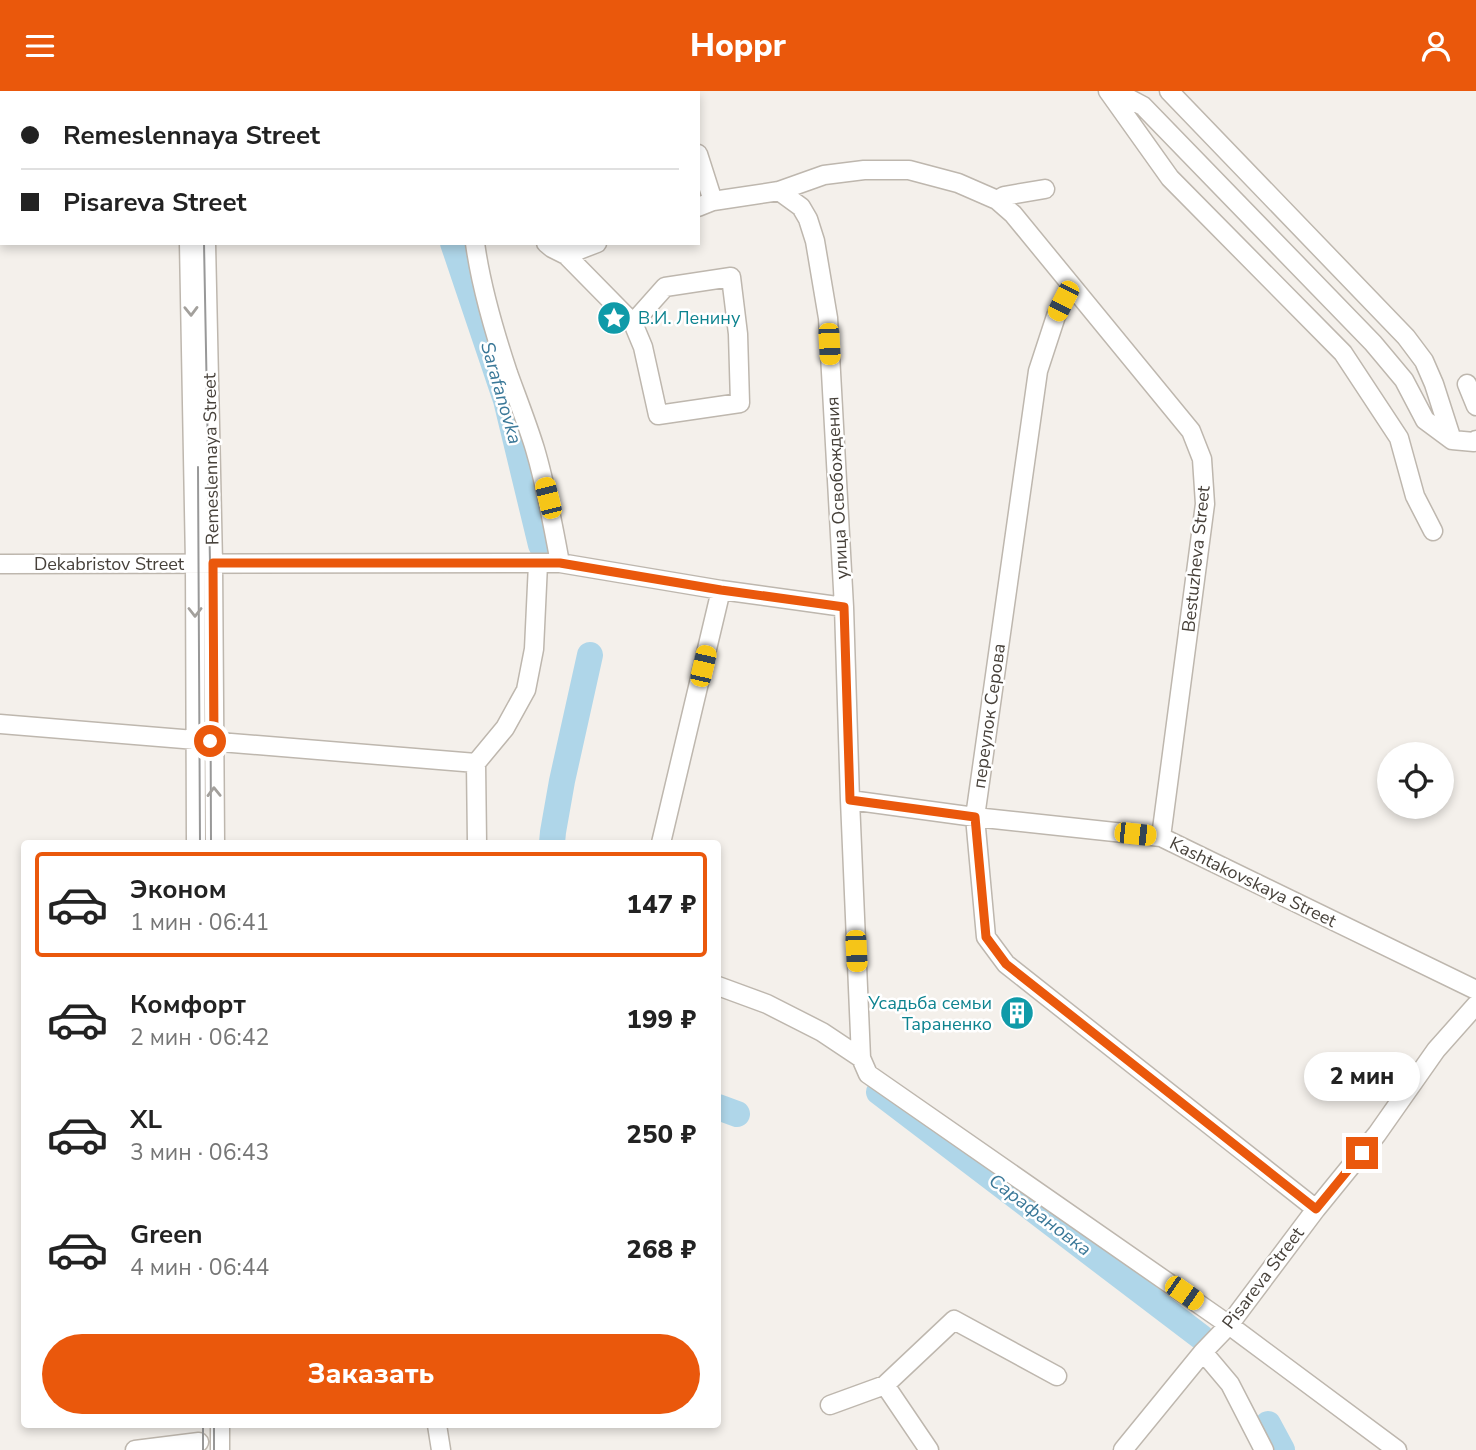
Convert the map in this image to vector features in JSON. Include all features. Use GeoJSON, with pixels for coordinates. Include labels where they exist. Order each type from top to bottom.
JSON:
{"type":"FeatureCollection","features":[{"type":"Feature","properties":{"kind":"street"},"geometry":{"type":"LineString","coordinates":[[1108,91],[1170,177],[1343,353],[1399,438],[1415,496],[1433,531]]}},
{"type":"Feature","properties":{"kind":"street"},"geometry":{"type":"LineString","coordinates":[[1115,91],[1143,106],[1364,334],[1404,380],[1425,420],[1452,440],[1476,440]]}},
{"type":"Feature","properties":{"kind":"street"},"geometry":{"type":"LineString","coordinates":[[1169,91],[1406,337],[1424,361],[1452,440]]}},
{"type":"Feature","properties":{"kind":"street"},"geometry":{"type":"LineString","coordinates":[[700,166],[706,204]]}},
{"type":"Feature","properties":{"kind":"street","name":"Bestuzheva Street"},"geometry":{"type":"LineString","coordinates":[[706,204],[779,191],[824,175],[864,170],[909,170],[958,183],[997,200],[1013,214],[1191,432],[1202,459],[1205,504],[1161,837]]}},
{"type":"Feature","properties":{"kind":"street"},"geometry":{"type":"LineString","coordinates":[[997,200],[1004,196],[1045,189]]}},
{"type":"Feature","properties":{"kind":"street","name":"улица Освобождения"},"geometry":{"type":"LineString","coordinates":[[779,191],[801,207],[808,219],[815,241],[828,318],[844,607],[861,1058]]}},
{"type":"Feature","properties":{"kind":"street"},"geometry":{"type":"LineString","coordinates":[[189,245],[204,563],[205,741],[215,840]]}},
{"type":"Feature","properties":{"kind":"street","name":"Remeslennaya Street"},"geometry":{"type":"LineString","coordinates":[[204,563],[206,245]]}},
{"type":"Feature","properties":{"kind":"street"},"geometry":{"type":"LineString","coordinates":[[475,245],[489,309],[548,498],[560,563]]}},
{"type":"Feature","properties":{"kind":"street"},"geometry":{"type":"LineString","coordinates":[[548,245],[566,255],[633,323],[643,347],[658,415],[740,403],[738,334],[730,277],[665,287],[633,323]]}},
{"type":"Feature","properties":{"kind":"street"},"geometry":{"type":"LineString","coordinates":[[566,255],[592,245]]}},
{"type":"Feature","properties":{"kind":"street","name":"переулок Серова"},"geometry":{"type":"LineString","coordinates":[[1071,286],[1056,316],[1038,371],[975,817],[986,937],[1006,964],[1316,1209]]}},
{"type":"Feature","properties":{"kind":"street"},"geometry":{"type":"LineString","coordinates":[[1467,384],[1476,406]]}},
{"type":"Feature","properties":{"kind":"street"},"geometry":{"type":"LineString","coordinates":[[477,840],[476,763],[505,728],[526,690],[534,649],[538,563]]}},
{"type":"Feature","properties":{"kind":"street","name":"Dekabristov Street"},"geometry":{"type":"LineString","coordinates":[[0,564],[560,563],[844,607]]}},
{"type":"Feature","properties":{"kind":"street"},"geometry":{"type":"LineString","coordinates":[[662,840],[721,590]]}},
{"type":"Feature","properties":{"kind":"street"},"geometry":{"type":"LineString","coordinates":[[0,724],[476,763]]}},
{"type":"Feature","properties":{"kind":"street"},"geometry":{"type":"LineString","coordinates":[[196,840],[205,741]]}},
{"type":"Feature","properties":{"kind":"street","name":"Kashtakovskaya Street"},"geometry":{"type":"LineString","coordinates":[[850,800],[975,817],[1161,837],[1476,991]]}},
{"type":"Feature","properties":{"kind":"street"},"geometry":{"type":"LineString","coordinates":[[721,987],[800,1020],[861,1058],[868,1074],[1229,1325],[1397,1450]]}},
{"type":"Feature","properties":{"kind":"street","name":"Pisareva Street"},"geometry":{"type":"LineString","coordinates":[[1123,1450],[1203,1352],[1229,1325],[1316,1209],[1377,1134],[1436,1050],[1476,1005]]}},
{"type":"Feature","properties":{"kind":"street"},"geometry":{"type":"LineString","coordinates":[[830,1405],[885,1385],[954,1320],[1057,1376]]}},
{"type":"Feature","properties":{"kind":"street"},"geometry":{"type":"LineString","coordinates":[[1203,1352],[1230,1384],[1264,1450]]}},
{"type":"Feature","properties":{"kind":"street"},"geometry":{"type":"LineString","coordinates":[[885,1385],[929,1450]]}},
{"type":"Feature","properties":{"kind":"street"},"geometry":{"type":"LineString","coordinates":[[220,1428],[220,1450]]}},
{"type":"Feature","properties":{"kind":"street"},"geometry":{"type":"LineString","coordinates":[[438,1428],[442,1450]]}},
{"type":"Feature","properties":{"kind":"street"},"geometry":{"type":"LineString","coordinates":[[135,1450],[199,1439]]}},
{"type":"Feature","properties":{"kind":"waterway","name":"Sarafanovka"},"geometry":{"type":"LineString","coordinates":[[454,245],[506,400],[541,545]]}},
{"type":"Feature","properties":{"kind":"waterway","name":"Sarafanovka"},"geometry":{"type":"LineString","coordinates":[[552,840],[562,781],[590,655]]}},
{"type":"Feature","properties":{"kind":"waterway","name":"Сарафановка"},"geometry":{"type":"LineString","coordinates":[[879,1092],[1201,1337]]}},
{"type":"Feature","properties":{"kind":"waterway","name":"Sarafanovka"},"geometry":{"type":"LineString","coordinates":[[721,1108],[737,1114]]}},
{"type":"Feature","properties":{"kind":"waterway","name":"Сарафановка"},"geometry":{"type":"LineString","coordinates":[[1268,1424],[1282,1450]]}},
{"type":"Feature","properties":{"kind":"tram line"},"geometry":{"type":"LineString","coordinates":[[204,245],[210,563],[211,840]]}},
{"type":"Feature","properties":{"kind":"tram line"},"geometry":{"type":"LineString","coordinates":[[198,467],[200,840]]}},
{"type":"Feature","properties":{"kind":"tram line"},"geometry":{"type":"LineString","coordinates":[[203,1428],[203,1450]]}},
{"type":"Feature","properties":{"kind":"tram line"},"geometry":{"type":"LineString","coordinates":[[214,1428],[214,1450]]}},
{"type":"Feature","properties":{"kind":"place","name":"В.И. Ленину"},"geometry":{"type":"Point","coordinates":[614,318]}},
{"type":"Feature","properties":{"kind":"place","name":"Усадьба семьи Тараненко"},"geometry":{"type":"Point","coordinates":[1017,1013]}},
{"type":"Feature","properties":{"kind":"route"},"geometry":{"type":"LineString","coordinates":[[210,741],[214,741],[213,563],[560,563],[844,607],[850,800],[975,817],[986,937],[1006,964],[1316,1209],[1362,1153]]}}]}
